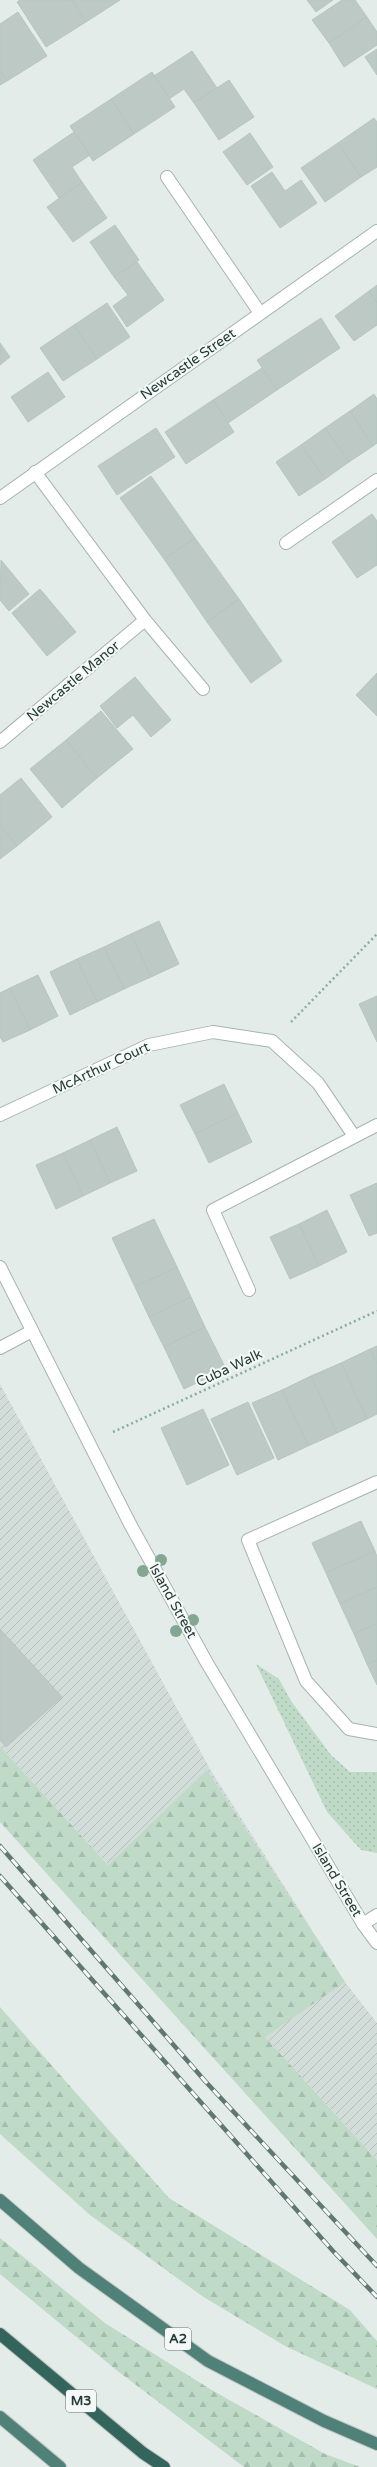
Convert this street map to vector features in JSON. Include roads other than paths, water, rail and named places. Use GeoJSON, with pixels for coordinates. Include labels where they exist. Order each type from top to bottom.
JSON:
{"type":"FeatureCollection","features":[{"type":"Feature","properties":{"kind":"highway","name":"A2"},"geometry":{"type":"LineString","coordinates":[[0,2200],[80,2268],[208,2361],[324,2421],[377,2444]]}},
{"type":"Feature","properties":{"kind":"highway","name":"M3"},"geometry":{"type":"LineString","coordinates":[[0,2334],[143,2452],[164,2467]]}},
{"type":"Feature","properties":{"kind":"highway"},"geometry":{"type":"LineString","coordinates":[[0,2417],[60,2467]]}},
{"type":"Feature","properties":{"kind":"street"},"geometry":{"type":"LineString","coordinates":[[167,177],[260,313]]}},
{"type":"Feature","properties":{"kind":"street","name":"Newcastle Street"},"geometry":{"type":"LineString","coordinates":[[0,498],[377,231]]}},
{"type":"Feature","properties":{"kind":"street"},"geometry":{"type":"LineString","coordinates":[[35,472],[145,620],[203,689]]}},
{"type":"Feature","properties":{"kind":"street"},"geometry":{"type":"LineString","coordinates":[[286,543],[377,480]]}},
{"type":"Feature","properties":{"kind":"street","name":"Newcastle Manor"},"geometry":{"type":"LineString","coordinates":[[0,742],[145,620]]}},
{"type":"Feature","properties":{"kind":"street","name":"McArthur Court"},"geometry":{"type":"LineString","coordinates":[[0,1116],[149,1045],[213,1032],[272,1041],[318,1083],[354,1136]]}},
{"type":"Feature","properties":{"kind":"street"},"geometry":{"type":"LineString","coordinates":[[249,1290],[213,1210],[377,1125]]}},
{"type":"Feature","properties":{"kind":"street","name":"Island Street"},"geometry":{"type":"LineString","coordinates":[[0,1268],[130,1524],[207,1663],[363,1924],[377,1943]]}},
{"type":"Feature","properties":{"kind":"street"},"geometry":{"type":"LineString","coordinates":[[0,1348],[32,1331]]}},
{"type":"Feature","properties":{"kind":"street"},"geometry":{"type":"LineString","coordinates":[[377,1482],[248,1540],[306,1681],[349,1729],[377,1734]]}},
{"type":"Feature","properties":{"kind":"street"},"geometry":{"type":"LineString","coordinates":[[363,1924],[377,1916]]}},
{"type":"Feature","properties":{"kind":"railway"},"geometry":{"type":"LineString","coordinates":[[0,1846],[205,2081],[377,2266]]}},
{"type":"Feature","properties":{"kind":"railway"},"geometry":{"type":"LineString","coordinates":[[0,1876],[333,2251],[377,2297]]}}]}
